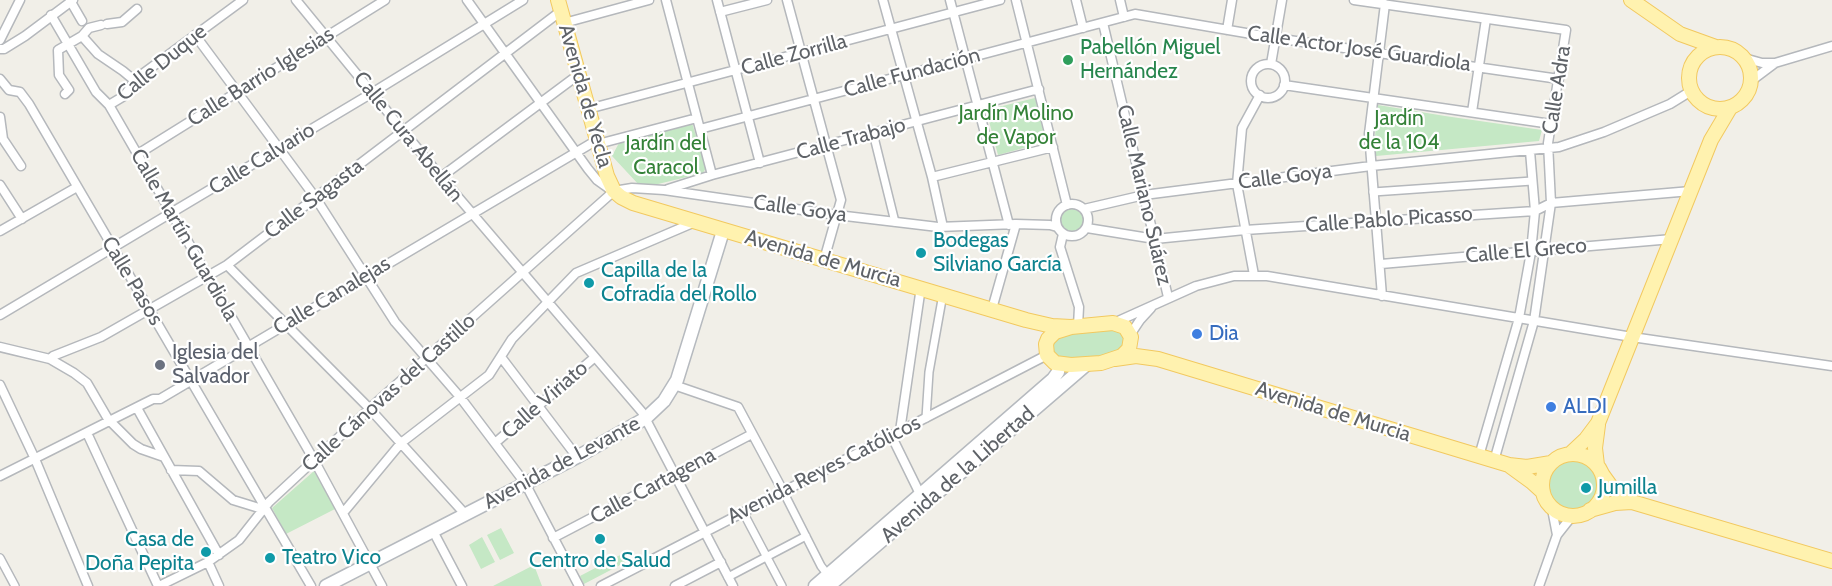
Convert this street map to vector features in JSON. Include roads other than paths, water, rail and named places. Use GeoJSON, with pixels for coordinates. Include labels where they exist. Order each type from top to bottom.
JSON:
{"type":"FeatureCollection","features":[{"type":"Feature","properties":{"kind":"main road"},"geometry":{"type":"LineString","coordinates":[[1589,511],[1602,495],[1604,484],[1595,448],[1598,423],[1712,140],[1730,108],[1744,97],[1751,81],[1749,65],[1744,58],[1731,49],[1716,47],[1680,34],[1631,0]]}},
{"type":"Feature","properties":{"kind":"main road","name":"Avenida de Yecla"},"geometry":{"type":"LineString","coordinates":[[561,11],[580,69],[597,142],[614,191]]}},
{"type":"Feature","properties":{"kind":"main road"},"geometry":{"type":"LineString","coordinates":[[1680,34],[1691,64]]}},
{"type":"Feature","properties":{"kind":"main road"},"geometry":{"type":"LineString","coordinates":[[1716,47],[1701,52],[1691,64],[1689,73],[1691,92],[1706,106],[1714,109],[1730,108]]}},
{"type":"Feature","properties":{"kind":"main road"},"geometry":{"type":"LineString","coordinates":[[1706,106],[1712,123],[1712,140]]}},
{"type":"Feature","properties":{"kind":"main road","name":"Avenida de Murcia"},"geometry":{"type":"LineString","coordinates":[[614,191],[633,203],[1030,321],[1052,326],[1113,323]]}},
{"type":"Feature","properties":{"kind":"main road","name":"Avenida de Levante"},"geometry":{"type":"LineString","coordinates":[[326,586],[577,457],[646,418],[664,401],[674,385],[687,351],[723,231]]}},
{"type":"Feature","properties":{"kind":"main road"},"geometry":{"type":"LineString","coordinates":[[815,586],[829,580],[920,494],[1053,379],[1058,372],[1051,354],[1030,321]]}},
{"type":"Feature","properties":{"kind":"main road"},"geometry":{"type":"LineString","coordinates":[[1113,323],[1125,327],[1142,350],[1158,359]]}},
{"type":"Feature","properties":{"kind":"main road"},"geometry":{"type":"LineString","coordinates":[[1051,354],[1048,339],[1055,332],[1074,326]]}},
{"type":"Feature","properties":{"kind":"main road"},"geometry":{"type":"LineString","coordinates":[[1115,359],[1130,349],[1130,336]]}},
{"type":"Feature","properties":{"kind":"main road"},"geometry":{"type":"LineString","coordinates":[[1051,354],[1086,365],[1136,356],[1158,359]]}},
{"type":"Feature","properties":{"kind":"main road","name":"Avenida de Murcia"},"geometry":{"type":"LineString","coordinates":[[1158,359],[1509,465],[1527,466],[1551,463]]}},
{"type":"Feature","properties":{"kind":"main road","name":"Avenida de la Libertad"},"geometry":{"type":"LineString","coordinates":[[829,580],[1086,365]]}},
{"type":"Feature","properties":{"kind":"main road"},"geometry":{"type":"LineString","coordinates":[[1570,454],[1586,439],[1598,423]]}},
{"type":"Feature","properties":{"kind":"main road"},"geometry":{"type":"LineString","coordinates":[[1632,502],[1609,504],[1572,516],[1552,509],[1543,492],[1542,482],[1545,471],[1551,463],[1563,455],[1580,455],[1590,459],[1612,488],[1632,502],[1832,561]]}},
{"type":"Feature","properties":{"kind":"main road","name":"Avenida de Murcia"},"geometry":{"type":"LineString","coordinates":[[1509,465],[1543,492]]}},
{"type":"Feature","properties":{"kind":"street"},"geometry":{"type":"LineString","coordinates":[[0,40],[20,0]]}},
{"type":"Feature","properties":{"kind":"street","name":"Calle Duque"},"geometry":{"type":"LineString","coordinates":[[109,105],[124,96],[135,81],[243,0]]}},
{"type":"Feature","properties":{"kind":"street","name":"Calle Cura Abellán"},"geometry":{"type":"LineString","coordinates":[[296,0],[402,131],[646,418],[733,586]]}},
{"type":"Feature","properties":{"kind":"street","name":"Calle Barrio Iglesias"},"geometry":{"type":"LineString","coordinates":[[138,154],[385,0]]}},
{"type":"Feature","properties":{"kind":"street"},"geometry":{"type":"LineString","coordinates":[[467,0],[575,152],[597,180],[614,191]]}},
{"type":"Feature","properties":{"kind":"street","name":"Calle Calvario"},"geometry":{"type":"LineString","coordinates":[[0,315],[523,0]]}},
{"type":"Feature","properties":{"kind":"street"},"geometry":{"type":"LineString","coordinates":[[561,11],[649,0]]}},
{"type":"Feature","properties":{"kind":"street"},"geometry":{"type":"LineString","coordinates":[[666,0],[712,175]]}},
{"type":"Feature","properties":{"kind":"street"},"geometry":{"type":"LineString","coordinates":[[717,0],[760,163]]}},
{"type":"Feature","properties":{"kind":"street"},"geometry":{"type":"LineString","coordinates":[[720,12],[763,0]]}},
{"type":"Feature","properties":{"kind":"street"},"geometry":{"type":"LineString","coordinates":[[787,0],[841,200],[824,260]]}},
{"type":"Feature","properties":{"kind":"street"},"geometry":{"type":"LineString","coordinates":[[883,0],[932,177],[943,227]]}},
{"type":"Feature","properties":{"kind":"street"},"geometry":{"type":"LineString","coordinates":[[950,0],[1012,225],[992,309]]}},
{"type":"Feature","properties":{"kind":"street","name":"Calle Zorrilla"},"geometry":{"type":"LineString","coordinates":[[588,109],[1000,0]]}},
{"type":"Feature","properties":{"kind":"street"},"geometry":{"type":"LineString","coordinates":[[1016,0],[1067,205]]}},
{"type":"Feature","properties":{"kind":"street"},"geometry":{"type":"LineString","coordinates":[[1076,0],[1083,28]]}},
{"type":"Feature","properties":{"kind":"street"},"geometry":{"type":"LineString","coordinates":[[1119,0],[1124,17]]}},
{"type":"Feature","properties":{"kind":"street"},"geometry":{"type":"LineString","coordinates":[[1227,30],[1232,0]]}},
{"type":"Feature","properties":{"kind":"street"},"geometry":{"type":"LineString","coordinates":[[1272,64],[1282,0]]}},
{"type":"Feature","properties":{"kind":"street"},"geometry":{"type":"LineString","coordinates":[[1354,0],[1486,19],[1472,112]]}},
{"type":"Feature","properties":{"kind":"street"},"geometry":{"type":"LineString","coordinates":[[0,49],[26,36],[72,1],[98,54],[123,70],[135,81]]}},
{"type":"Feature","properties":{"kind":"street"},"geometry":{"type":"LineString","coordinates":[[1382,296],[1369,134],[1385,4]]}},
{"type":"Feature","properties":{"kind":"street"},"geometry":{"type":"LineString","coordinates":[[65,94],[69,90],[59,75],[58,50],[69,45],[84,29],[122,22],[137,9]]}},
{"type":"Feature","properties":{"kind":"street","name":"Calle Sagasta"},"geometry":{"type":"LineString","coordinates":[[50,359],[101,337],[227,265],[504,52],[561,11]]}},
{"type":"Feature","properties":{"kind":"street","name":"Calle Actor José Guardiola"},"geometry":{"type":"LineString","coordinates":[[1124,17],[1135,14],[1275,38],[1379,51],[1559,79]]}},
{"type":"Feature","properties":{"kind":"street","name":"Calle Martín Guardiola"},"geometry":{"type":"LineString","coordinates":[[51,15],[96,92],[109,105],[138,154],[314,460],[382,586]]}},
{"type":"Feature","properties":{"kind":"street","name":"Calle Fundación"},"geometry":{"type":"LineString","coordinates":[[700,129],[1124,17]]}},
{"type":"Feature","properties":{"kind":"street","name":"Calle Adra"},"geometry":{"type":"LineString","coordinates":[[1486,19],[1566,30],[1548,149],[1551,203],[1534,321],[1494,461]]}},
{"type":"Feature","properties":{"kind":"street","name":"Calle Mariano Suárez"},"geometry":{"type":"LineString","coordinates":[[1103,23],[1168,297]]}},
{"type":"Feature","properties":{"kind":"street"},"geometry":{"type":"LineString","coordinates":[[195,35],[315,197],[395,322],[460,398],[525,483],[579,586]]}},
{"type":"Feature","properties":{"kind":"street"},"geometry":{"type":"LineString","coordinates":[[1744,58],[1762,63],[1775,63],[1832,46]]}},
{"type":"Feature","properties":{"kind":"street"},"geometry":{"type":"LineString","coordinates":[[1751,81],[1775,63]]}},
{"type":"Feature","properties":{"kind":"street"},"geometry":{"type":"LineString","coordinates":[[1272,64],[1282,72],[1284,85],[1272,97],[1260,95],[1252,87],[1252,75],[1260,66],[1272,64]]}},
{"type":"Feature","properties":{"kind":"street"},"geometry":{"type":"LineString","coordinates":[[441,177],[580,69]]}},
{"type":"Feature","properties":{"kind":"street","name":"Calle Pasos"},"geometry":{"type":"LineString","coordinates":[[0,79],[9,90],[20,92],[29,104],[311,586]]}},
{"type":"Feature","properties":{"kind":"street"},"geometry":{"type":"LineString","coordinates":[[1284,85],[1551,124]]}},
{"type":"Feature","properties":{"kind":"street","name":"Calle Trabajo"},"geometry":{"type":"LineString","coordinates":[[664,190],[712,175],[1039,89]]}},
{"type":"Feature","properties":{"kind":"street","name":"Calle Goya"},"geometry":{"type":"LineString","coordinates":[[1084,209],[1144,195],[1371,166],[1548,149],[1571,144],[1604,132],[1670,104],[1691,92]]}},
{"type":"Feature","properties":{"kind":"street"},"geometry":{"type":"LineString","coordinates":[[1254,275],[1237,184],[1242,128],[1260,95]]}},
{"type":"Feature","properties":{"kind":"street"},"geometry":{"type":"LineString","coordinates":[[0,117],[3,139],[21,166]]}},
{"type":"Feature","properties":{"kind":"street","name":"Calle Canalejas"},"geometry":{"type":"LineString","coordinates":[[0,476],[153,399],[160,399],[575,152],[597,142],[697,118]]}},
{"type":"Feature","properties":{"kind":"street"},"geometry":{"type":"LineString","coordinates":[[873,133],[896,222]]}},
{"type":"Feature","properties":{"kind":"street"},"geometry":{"type":"LineString","coordinates":[[932,177],[1053,147]]}},
{"type":"Feature","properties":{"kind":"street"},"geometry":{"type":"LineString","coordinates":[[1479,456],[1519,318],[1531,252],[1535,211],[1530,151]]}},
{"type":"Feature","properties":{"kind":"street"},"geometry":{"type":"LineString","coordinates":[[1373,192],[1532,181]]}},
{"type":"Feature","properties":{"kind":"street"},"geometry":{"type":"LineString","coordinates":[[0,185],[22,219]]}},
{"type":"Feature","properties":{"kind":"street"},"geometry":{"type":"LineString","coordinates":[[0,231],[77,188]]}},
{"type":"Feature","properties":{"kind":"street","name":"Calle Goya"},"geometry":{"type":"LineString","coordinates":[[614,191],[633,188],[664,190],[837,215],[943,227],[1050,225],[1060,231]]}},
{"type":"Feature","properties":{"kind":"street","name":"Calle Cánovas del Castillo"},"geometry":{"type":"LineString","coordinates":[[158,586],[208,562],[239,540],[265,507],[314,460],[614,191]]}},
{"type":"Feature","properties":{"kind":"street","name":"Calle Pablo Picasso"},"geometry":{"type":"LineString","coordinates":[[1087,228],[1155,239],[1245,230],[1535,211],[1551,203],[1691,191]]}},
{"type":"Feature","properties":{"kind":"street"},"geometry":{"type":"LineString","coordinates":[[1060,231],[1073,237],[1078,236],[1087,228],[1089,220],[1084,209],[1077,205],[1067,205],[1057,214],[1060,247],[1079,307],[1074,326]]}},
{"type":"Feature","properties":{"kind":"street"},"geometry":{"type":"LineString","coordinates":[[343,513],[401,443],[489,375],[512,339],[576,273],[695,222]]}},
{"type":"Feature","properties":{"kind":"street","name":"Calle El Greco"},"geometry":{"type":"LineString","coordinates":[[1381,264],[1672,239]]}},
{"type":"Feature","properties":{"kind":"street"},"geometry":{"type":"LineString","coordinates":[[227,265],[370,409],[465,514]]}},
{"type":"Feature","properties":{"kind":"street"},"geometry":{"type":"LineString","coordinates":[[1113,323],[1124,320],[1168,297],[1215,280],[1254,275],[1632,337],[1832,366]]}},
{"type":"Feature","properties":{"kind":"street"},"geometry":{"type":"LineString","coordinates":[[900,430],[921,287]]}},
{"type":"Feature","properties":{"kind":"street"},"geometry":{"type":"LineString","coordinates":[[926,418],[929,372],[944,294]]}},
{"type":"Feature","properties":{"kind":"street"},"geometry":{"type":"LineString","coordinates":[[1130,336],[1140,320],[1155,304]]}},
{"type":"Feature","properties":{"kind":"street"},"geometry":{"type":"LineString","coordinates":[[0,347],[50,359],[87,383],[111,422],[137,447],[164,457]]}},
{"type":"Feature","properties":{"kind":"street","name":"Avenida Reyes Católicos"},"geometry":{"type":"LineString","coordinates":[[601,586],[1051,354]]}},
{"type":"Feature","properties":{"kind":"street"},"geometry":{"type":"LineString","coordinates":[[501,357],[577,457]]}},
{"type":"Feature","properties":{"kind":"street","name":"Calle Viriato"},"geometry":{"type":"LineString","coordinates":[[495,443],[595,357]]}},
{"type":"Feature","properties":{"kind":"street"},"geometry":{"type":"LineString","coordinates":[[0,385],[35,459],[87,586]]}},
{"type":"Feature","properties":{"kind":"street"},"geometry":{"type":"LineString","coordinates":[[674,385],[738,407],[829,580]]}},
{"type":"Feature","properties":{"kind":"street"},"geometry":{"type":"LineString","coordinates":[[137,408],[219,555]]}},
{"type":"Feature","properties":{"kind":"street"},"geometry":{"type":"LineString","coordinates":[[87,433],[158,586]]}},
{"type":"Feature","properties":{"kind":"street","name":"Calle Cartagena"},"geometry":{"type":"LineString","coordinates":[[553,538],[752,434]]}},
{"type":"Feature","properties":{"kind":"street"},"geometry":{"type":"LineString","coordinates":[[891,435],[920,494]]}},
{"type":"Feature","properties":{"kind":"street"},"geometry":{"type":"LineString","coordinates":[[171,470],[199,471],[233,500],[259,508],[265,507]]}},
{"type":"Feature","properties":{"kind":"street"},"geometry":{"type":"LineString","coordinates":[[1552,509],[1557,535]]}},
{"type":"Feature","properties":{"kind":"street"},"geometry":{"type":"LineString","coordinates":[[743,512],[782,586]]}},
{"type":"Feature","properties":{"kind":"street"},"geometry":{"type":"LineString","coordinates":[[1539,586],[1557,535],[1572,516]]}},
{"type":"Feature","properties":{"kind":"street"},"geometry":{"type":"LineString","coordinates":[[434,531],[461,586]]}},
{"type":"Feature","properties":{"kind":"street"},"geometry":{"type":"LineString","coordinates":[[728,577],[806,536]]}},
{"type":"Feature","properties":{"kind":"street"},"geometry":{"type":"LineString","coordinates":[[0,558],[15,586]]}},
{"type":"Feature","properties":{"kind":"street"},"geometry":{"type":"LineString","coordinates":[[208,562],[219,586]]}},
{"type":"Feature","properties":{"kind":"street"},"geometry":{"type":"LineString","coordinates":[[675,586],[721,562]]}},
{"type":"Feature","properties":{"kind":"place","name":"Pabellón Miguel Hernández"},"geometry":{"type":"Point","coordinates":[1068,60]}},
{"type":"Feature","properties":{"kind":"place","name":"Bodegas Silviano García"},"geometry":{"type":"Point","coordinates":[921,253]}},
{"type":"Feature","properties":{"kind":"place","name":"Capilla de la Cofradía del Rollo"},"geometry":{"type":"Point","coordinates":[589,283]}},
{"type":"Feature","properties":{"kind":"place","name":"Dia"},"geometry":{"type":"Point","coordinates":[1197,334]}},
{"type":"Feature","properties":{"kind":"place","name":"Iglesia del Salvador"},"geometry":{"type":"Point","coordinates":[160,365]}},
{"type":"Feature","properties":{"kind":"place","name":"ALDI"},"geometry":{"type":"Point","coordinates":[1551,407]}},
{"type":"Feature","properties":{"kind":"place","name":"Jumilla"},"geometry":{"type":"Point","coordinates":[1586,488]}},
{"type":"Feature","properties":{"kind":"place","name":"Centro de Salud"},"geometry":{"type":"Point","coordinates":[600,539]}},
{"type":"Feature","properties":{"kind":"place","name":"Casa de Doña Pepita"},"geometry":{"type":"Point","coordinates":[206,552]}},
{"type":"Feature","properties":{"kind":"place","name":"Teatro Vico"},"geometry":{"type":"Point","coordinates":[270,558]}},
{"type":"Feature","properties":{"kind":"park label","name":"Jardín Molino de Vapor"},"geometry":{"type":"Point","coordinates":[1016,126]}},
{"type":"Feature","properties":{"kind":"park label","name":"Jardín de la 104"},"geometry":{"type":"Point","coordinates":[1399,131]}},
{"type":"Feature","properties":{"kind":"park label","name":"Jardín del Caracol"},"geometry":{"type":"Point","coordinates":[666,156]}}]}
